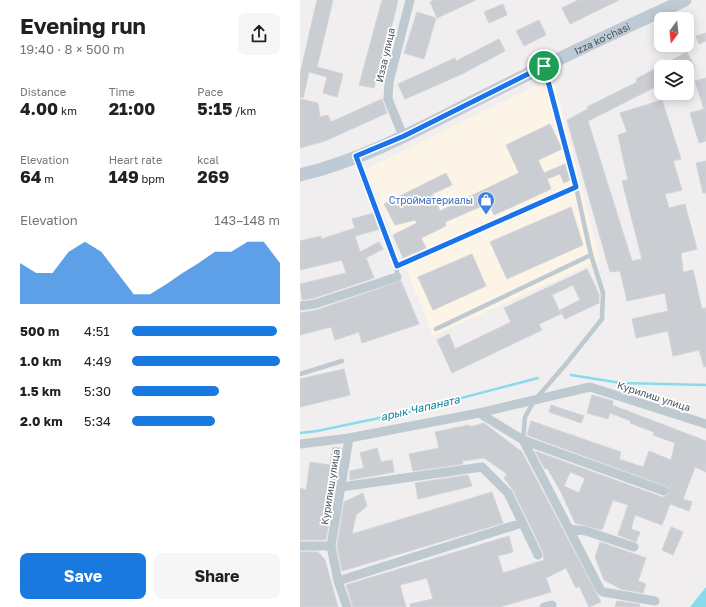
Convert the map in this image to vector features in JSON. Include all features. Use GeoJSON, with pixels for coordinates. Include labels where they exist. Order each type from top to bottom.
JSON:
{"type":"FeatureCollection","features":[{"type":"Feature","properties":{"kind":"main road","name":"Izza ko'chasi"},"geometry":{"type":"LineString","coordinates":[[300,175],[356,156],[404,136],[544,66],[685,0]]}},
{"type":"Feature","properties":{"kind":"street","name":"Изза улица"},"geometry":{"type":"LineString","coordinates":[[404,136],[388,99],[389,82],[410,0]]}},
{"type":"Feature","properties":{"kind":"street"},"geometry":{"type":"LineString","coordinates":[[300,306],[315,304],[397,277]]}},
{"type":"Feature","properties":{"kind":"street","name":"Курилиш улица"},"geometry":{"type":"LineString","coordinates":[[331,546],[349,438],[479,413],[590,387],[706,424]]}},
{"type":"Feature","properties":{"kind":"street"},"geometry":{"type":"LineString","coordinates":[[479,413],[523,440],[664,491]]}},
{"type":"Feature","properties":{"kind":"street"},"geometry":{"type":"LineString","coordinates":[[300,444],[349,438]]}},
{"type":"Feature","properties":{"kind":"street"},"geometry":{"type":"LineString","coordinates":[[523,440],[600,589],[603,592],[655,601]]}},
{"type":"Feature","properties":{"kind":"street"},"geometry":{"type":"LineString","coordinates":[[341,487],[482,467],[508,493],[538,556]]}},
{"type":"Feature","properties":{"kind":"street"},"geometry":{"type":"LineString","coordinates":[[338,581],[522,523]]}},
{"type":"Feature","properties":{"kind":"street"},"geometry":{"type":"LineString","coordinates":[[569,529],[586,531],[634,547]]}},
{"type":"Feature","properties":{"kind":"street"},"geometry":{"type":"LineString","coordinates":[[300,546],[331,546],[338,581],[347,607]]}},
{"type":"Feature","properties":{"kind":"lane"},"geometry":{"type":"LineString","coordinates":[[523,440],[525,417],[534,400],[546,388],[602,319],[603,293],[591,255],[576,187],[544,66]]}},
{"type":"Feature","properties":{"kind":"lane"},"geometry":{"type":"LineString","coordinates":[[356,156],[397,266],[397,277]]}},
{"type":"Feature","properties":{"kind":"lane"},"geometry":{"type":"LineString","coordinates":[[397,266],[576,187]]}},
{"type":"Feature","properties":{"kind":"lane"},"geometry":{"type":"LineString","coordinates":[[436,330],[591,255]]}},
{"type":"Feature","properties":{"kind":"lane"},"geometry":{"type":"LineString","coordinates":[[300,374],[342,361]]}},
{"type":"Feature","properties":{"kind":"shaded area","name":"Стройматериалы"},"geometry":{"type":"Polygon","coordinates":[[[553,77],[600,260],[433,336],[366,169],[553,77]]]}},
{"type":"Feature","properties":{"kind":"water"},"geometry":{"type":"Polygon","coordinates":[[[706,587],[706,607],[690,607],[706,587]]]}},
{"type":"Feature","properties":{"kind":"building"},"geometry":{"type":"Polygon","coordinates":[[[317,0],[333,0],[317,67],[343,74],[337,97],[323,93],[327,77],[309,72],[303,98],[300,97],[300,74],[317,0]]]}},
{"type":"Feature","properties":{"kind":"building"},"geometry":{"type":"Polygon","coordinates":[[[382,0],[398,0],[383,63],[380,62],[374,88],[359,85],[382,0]]]}},
{"type":"Feature","properties":{"kind":"building"},"geometry":{"type":"Polygon","coordinates":[[[434,0],[476,0],[437,18],[430,2],[434,0]]]}},
{"type":"Feature","properties":{"kind":"building"},"geometry":{"type":"Polygon","coordinates":[[[578,0],[619,0],[570,24],[562,8],[578,0]]]}},
{"type":"Feature","properties":{"kind":"building"},"geometry":{"type":"Polygon","coordinates":[[[503,4],[507,15],[489,23],[484,12],[503,4]]]}},
{"type":"Feature","properties":{"kind":"building"},"geometry":{"type":"Polygon","coordinates":[[[417,12],[436,18],[424,59],[404,53],[417,12]]]}},
{"type":"Feature","properties":{"kind":"building"},"geometry":{"type":"Polygon","coordinates":[[[539,20],[546,35],[524,46],[516,31],[539,20]]]}},
{"type":"Feature","properties":{"kind":"building"},"geometry":{"type":"Polygon","coordinates":[[[706,33],[706,41],[699,44],[696,36],[706,33]]]}},
{"type":"Feature","properties":{"kind":"building"},"geometry":{"type":"Polygon","coordinates":[[[499,39],[505,51],[462,74],[405,99],[398,84],[455,58],[456,61],[499,39]]]}},
{"type":"Feature","properties":{"kind":"building"},"geometry":{"type":"Polygon","coordinates":[[[687,52],[691,60],[672,60],[687,52]]]}},
{"type":"Feature","properties":{"kind":"building"},"geometry":{"type":"Polygon","coordinates":[[[654,69],[654,88],[588,121],[632,261],[642,259],[622,181],[628,180],[618,135],[627,132],[620,113],[662,100],[681,159],[673,161],[682,190],[665,194],[669,208],[685,204],[697,249],[681,253],[683,272],[693,270],[702,309],[706,308],[706,366],[704,367],[699,350],[673,356],[668,331],[636,338],[632,319],[668,311],[665,293],[627,301],[620,271],[610,272],[567,120],[588,109],[587,107],[637,82],[636,79],[654,69]]]}},
{"type":"Feature","properties":{"kind":"building"},"geometry":{"type":"Polygon","coordinates":[[[706,78],[706,141],[699,143],[690,113],[704,109],[695,81],[706,78]]]}},
{"type":"Feature","properties":{"kind":"building"},"geometry":{"type":"Polygon","coordinates":[[[300,99],[318,103],[320,117],[328,115],[331,122],[382,99],[387,113],[325,141],[300,148],[300,99]]]}},
{"type":"Feature","properties":{"kind":"building"},"geometry":{"type":"Polygon","coordinates":[[[550,124],[562,149],[538,160],[544,173],[565,164],[570,180],[564,183],[560,174],[547,179],[551,189],[494,215],[489,203],[445,222],[446,226],[421,238],[426,248],[403,258],[393,235],[417,223],[415,220],[395,225],[384,204],[446,173],[452,185],[432,194],[440,211],[519,173],[506,145],[550,124]]]}},
{"type":"Feature","properties":{"kind":"building"},"geometry":{"type":"Polygon","coordinates":[[[706,161],[706,193],[703,193],[696,163],[706,161]]]}},
{"type":"Feature","properties":{"kind":"building"},"geometry":{"type":"Polygon","coordinates":[[[571,207],[583,245],[507,279],[490,242],[571,207]]]}},
{"type":"Feature","properties":{"kind":"building"},"geometry":{"type":"Polygon","coordinates":[[[374,213],[380,229],[355,236],[360,252],[379,242],[383,249],[366,258],[374,278],[314,298],[302,300],[300,284],[346,273],[342,260],[300,270],[300,241],[321,236],[321,239],[355,228],[352,219],[374,213]]]}},
{"type":"Feature","properties":{"kind":"building"},"geometry":{"type":"Polygon","coordinates":[[[472,254],[486,286],[433,310],[418,277],[472,254]]]}},
{"type":"Feature","properties":{"kind":"building"},"geometry":{"type":"Polygon","coordinates":[[[587,269],[599,294],[599,303],[565,319],[560,310],[580,300],[573,285],[552,295],[561,314],[539,324],[542,330],[452,373],[437,340],[449,334],[455,349],[511,322],[504,308],[587,269]]]}},
{"type":"Feature","properties":{"kind":"building"},"geometry":{"type":"Polygon","coordinates":[[[401,281],[419,324],[362,343],[359,332],[335,340],[331,327],[300,335],[300,313],[317,310],[401,281]]]}},
{"type":"Feature","properties":{"kind":"building"},"geometry":{"type":"Polygon","coordinates":[[[344,369],[350,395],[300,407],[300,379],[344,369]]]}},
{"type":"Feature","properties":{"kind":"building"},"geometry":{"type":"Polygon","coordinates":[[[592,395],[613,401],[612,405],[706,441],[706,472],[695,467],[683,499],[692,502],[689,511],[670,504],[662,525],[635,515],[631,529],[640,532],[636,542],[618,535],[628,505],[613,500],[602,530],[575,523],[561,492],[535,451],[662,497],[665,497],[669,493],[668,487],[527,435],[531,421],[621,452],[619,459],[643,467],[649,451],[671,460],[675,443],[653,435],[654,432],[630,423],[631,421],[610,413],[608,419],[587,413],[592,395]],[[570,472],[564,486],[579,493],[585,478],[570,472]]]}},
{"type":"Feature","properties":{"kind":"building"},"geometry":{"type":"Polygon","coordinates":[[[551,405],[584,416],[581,423],[549,412],[551,405]]]}},
{"type":"Feature","properties":{"kind":"building"},"geometry":{"type":"Polygon","coordinates":[[[484,423],[522,452],[601,602],[589,607],[579,586],[576,588],[566,568],[546,578],[551,592],[500,607],[410,607],[410,604],[433,599],[427,578],[400,585],[406,607],[353,607],[346,585],[509,536],[513,552],[498,556],[503,573],[544,560],[543,552],[513,490],[504,478],[507,474],[484,458],[462,461],[463,464],[413,471],[409,454],[439,448],[435,432],[469,425],[470,427],[484,423]]]}},
{"type":"Feature","properties":{"kind":"building"},"geometry":{"type":"Polygon","coordinates":[[[333,447],[341,448],[326,540],[300,540],[300,488],[306,490],[310,462],[330,465],[333,447]]]}},
{"type":"Feature","properties":{"kind":"building"},"geometry":{"type":"Polygon","coordinates":[[[377,448],[381,462],[392,460],[394,472],[350,480],[350,471],[364,468],[360,453],[377,448]]]}},
{"type":"Feature","properties":{"kind":"building"},"geometry":{"type":"Polygon","coordinates":[[[468,475],[472,486],[418,499],[415,483],[468,475]]]}},
{"type":"Feature","properties":{"kind":"building"},"geometry":{"type":"Polygon","coordinates":[[[492,492],[503,523],[342,571],[337,546],[344,502],[363,493],[367,506],[356,515],[352,534],[492,492]]]}},
{"type":"Feature","properties":{"kind":"building"},"geometry":{"type":"Polygon","coordinates":[[[671,527],[683,532],[673,555],[662,550],[671,527]]]}},
{"type":"Feature","properties":{"kind":"building"},"geometry":{"type":"Polygon","coordinates":[[[600,542],[646,558],[638,581],[646,584],[643,593],[621,589],[604,580],[595,557],[600,542]]]}},
{"type":"Feature","properties":{"kind":"building"},"geometry":{"type":"Polygon","coordinates":[[[300,552],[318,552],[325,560],[338,607],[300,607],[300,552]]]}},
{"type":"Feature","properties":{"kind":"building"},"geometry":{"type":"Polygon","coordinates":[[[617,601],[640,604],[639,607],[615,607],[617,601]]]}},
{"type":"Feature","properties":{"kind":"waterway","name":"арык Чапаната"},"geometry":{"type":"LineString","coordinates":[[571,375],[621,383],[706,385]]}},
{"type":"Feature","properties":{"kind":"waterway","name":"арык Чапаната"},"geometry":{"type":"LineString","coordinates":[[300,433],[317,431],[408,412],[538,378]]}},
{"type":"Feature","properties":{"kind":"place","name":"Стройматериалы"},"geometry":{"type":"Point","coordinates":[486,215]}},
{"type":"Feature","properties":{"kind":"route"},"geometry":{"type":"LineString","coordinates":[[544,66],[576,187],[397,266],[356,156],[404,136],[544,66]]}}]}
